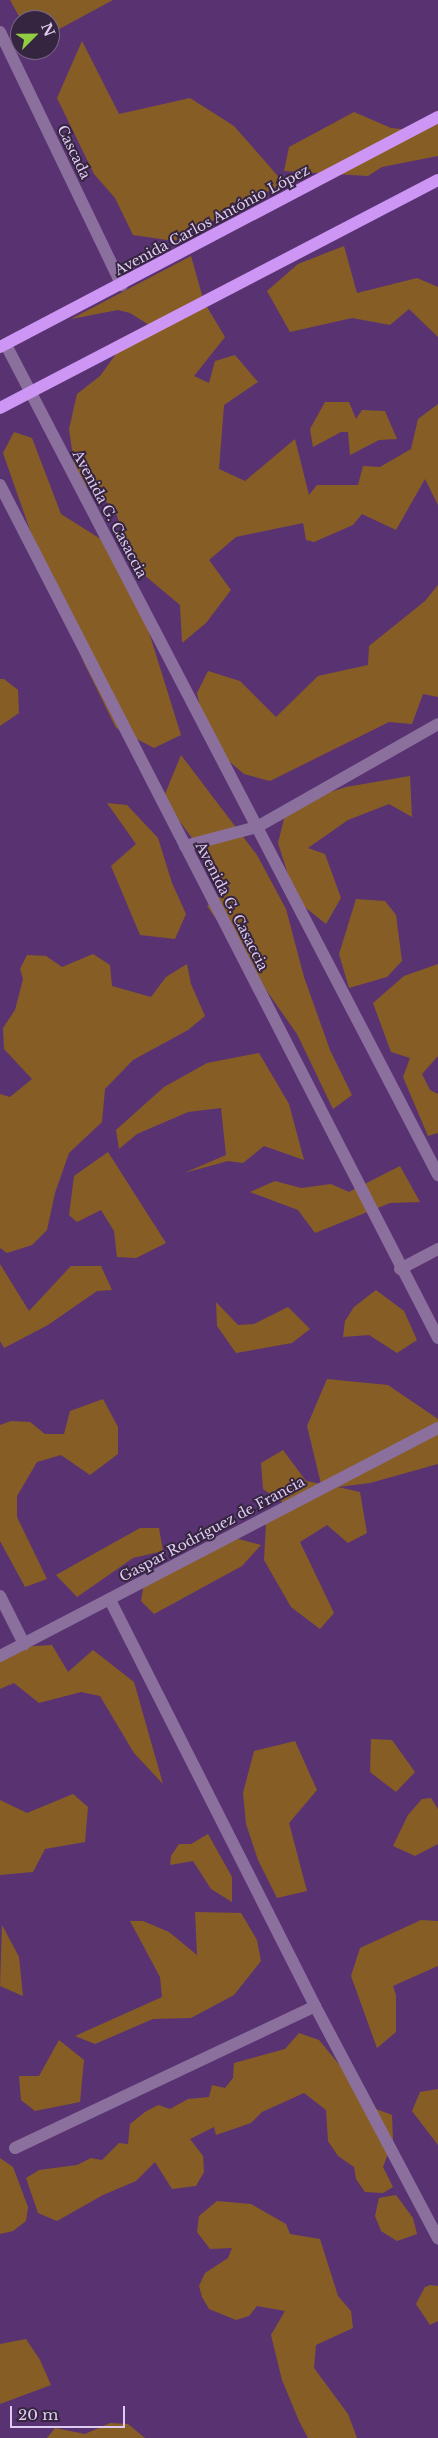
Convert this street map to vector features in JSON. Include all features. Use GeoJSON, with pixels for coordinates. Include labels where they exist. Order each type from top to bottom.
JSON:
{"type":"FeatureCollection","features":[{"type":"Feature","properties":{"kind":"main road","name":"Avenida Carlos António López"},"geometry":{"type":"LineString","coordinates":[[3,346],[438,117]]}},
{"type":"Feature","properties":{"kind":"main road"},"geometry":{"type":"LineString","coordinates":[[0,408],[438,180]]}},
{"type":"Feature","properties":{"kind":"street","name":"Cascada"},"geometry":{"type":"LineString","coordinates":[[0,32],[122,285]]}},
{"type":"Feature","properties":{"kind":"street","name":"Avenida G. Casaccia"},"geometry":{"type":"LineString","coordinates":[[3,346],[30,393],[438,1175]]}},
{"type":"Feature","properties":{"kind":"street","name":"Avenida G. Casaccia"},"geometry":{"type":"LineString","coordinates":[[0,485],[400,1269],[438,1338]]}},
{"type":"Feature","properties":{"kind":"street"},"geometry":{"type":"LineString","coordinates":[[184,846],[257,827],[438,724]]}},
{"type":"Feature","properties":{"kind":"street"},"geometry":{"type":"LineString","coordinates":[[400,1269],[438,1249]]}},
{"type":"Feature","properties":{"kind":"street","name":"Gaspar Rodríguez de Francia"},"geometry":{"type":"LineString","coordinates":[[0,1656],[438,1428]]}},
{"type":"Feature","properties":{"kind":"street"},"geometry":{"type":"LineString","coordinates":[[0,1596],[24,1644]]}},
{"type":"Feature","properties":{"kind":"street"},"geometry":{"type":"LineString","coordinates":[[110,1600],[315,2006],[438,2238]]}},
{"type":"Feature","properties":{"kind":"street"},"geometry":{"type":"LineString","coordinates":[[15,2148],[315,2006]]}},
{"type":"Feature","properties":{"kind":"shaded area"},"geometry":{"type":"Polygon","coordinates":[[[10,0],[113,0],[60,29],[60,10],[16,10],[10,0]]]}},
{"type":"Feature","properties":{"kind":"shaded area"},"geometry":{"type":"Polygon","coordinates":[[[82,41],[119,114],[190,98],[234,126],[284,183],[174,241],[133,235],[115,198],[94,174],[57,98],[82,41]]]}},
{"type":"Feature","properties":{"kind":"shaded area"},"geometry":{"type":"Polygon","coordinates":[[[438,110],[438,156],[382,167],[368,176],[284,171],[289,147],[354,112],[391,128],[422,131],[438,110]]]}},
{"type":"Feature","properties":{"kind":"shaded area"},"geometry":{"type":"Polygon","coordinates":[[[344,246],[357,293],[417,278],[438,287],[438,337],[409,309],[390,325],[352,318],[290,332],[267,291],[298,264],[344,246]]]}},
{"type":"Feature","properties":{"kind":"shaded area"},"geometry":{"type":"Polygon","coordinates":[[[191,256],[204,302],[225,337],[194,376],[209,383],[215,361],[235,355],[258,382],[224,405],[219,469],[245,481],[295,439],[309,495],[317,485],[358,485],[363,466],[380,467],[411,449],[418,419],[438,404],[438,505],[425,479],[396,530],[362,514],[353,525],[314,542],[306,540],[303,523],[236,537],[209,560],[231,590],[206,623],[182,643],[180,605],[137,569],[114,508],[76,478],[69,429],[77,394],[100,376],[124,343],[154,328],[130,313],[118,310],[71,319],[191,256]]]}},
{"type":"Feature","properties":{"kind":"shaded area"},"geometry":{"type":"Polygon","coordinates":[[[325,402],[349,402],[356,419],[362,410],[385,411],[397,439],[379,440],[350,455],[348,432],[341,432],[313,447],[310,429],[325,402]]]}},
{"type":"Feature","properties":{"kind":"shaded area"},"geometry":{"type":"Polygon","coordinates":[[[14,432],[32,438],[61,514],[107,543],[148,629],[181,735],[154,748],[116,728],[84,663],[37,550],[3,453],[14,432]]]}},
{"type":"Feature","properties":{"kind":"shaded area"},"geometry":{"type":"Polygon","coordinates":[[[438,585],[438,697],[423,694],[412,724],[389,722],[270,781],[244,774],[216,750],[202,717],[197,693],[208,671],[240,681],[276,717],[318,676],[368,665],[369,646],[425,601],[438,585]]]}},
{"type":"Feature","properties":{"kind":"shaded area"},"geometry":{"type":"Polygon","coordinates":[[[0,679],[4,679],[18,690],[19,713],[0,726],[0,679]]]}},
{"type":"Feature","properties":{"kind":"shaded area"},"geometry":{"type":"Polygon","coordinates":[[[181,755],[257,855],[286,909],[304,977],[330,1050],[352,1095],[333,1109],[297,1034],[207,906],[230,889],[163,799],[181,755]]]}},
{"type":"Feature","properties":{"kind":"shaded area"},"geometry":{"type":"Polygon","coordinates":[[[410,776],[412,817],[389,804],[348,820],[308,848],[325,854],[341,898],[326,924],[296,900],[278,843],[286,811],[305,800],[346,787],[410,776]]]}},
{"type":"Feature","properties":{"kind":"shaded area"},"geometry":{"type":"Polygon","coordinates":[[[107,803],[127,805],[158,838],[172,883],[186,914],[175,939],[140,935],[111,866],[136,844],[107,803]]]}},
{"type":"Feature","properties":{"kind":"shaded area"},"geometry":{"type":"Polygon","coordinates":[[[356,899],[385,901],[396,915],[402,961],[387,977],[349,988],[339,954],[356,899]]]}},
{"type":"Feature","properties":{"kind":"shaded area"},"geometry":{"type":"Polygon","coordinates":[[[93,954],[110,965],[112,986],[151,997],[166,977],[187,964],[191,984],[205,1016],[188,1030],[133,1060],[105,1089],[102,1122],[69,1153],[55,1193],[47,1230],[32,1245],[7,1253],[0,1248],[0,1094],[10,1097],[32,1079],[4,1049],[3,1028],[15,1010],[23,979],[20,969],[27,955],[46,956],[62,967],[93,954]]]}},
{"type":"Feature","properties":{"kind":"shaded area"},"geometry":{"type":"Polygon","coordinates":[[[438,964],[438,1056],[422,1074],[430,1090],[438,1094],[438,1133],[428,1136],[403,1077],[410,1058],[391,1052],[373,1003],[404,976],[438,964]]]}},
{"type":"Feature","properties":{"kind":"shaded area"},"geometry":{"type":"Polygon","coordinates":[[[259,1053],[289,1104],[304,1160],[264,1146],[243,1163],[228,1161],[184,1173],[226,1155],[221,1108],[188,1112],[137,1134],[119,1149],[116,1130],[164,1087],[207,1063],[259,1053]]]}},
{"type":"Feature","properties":{"kind":"shaded area"},"geometry":{"type":"Polygon","coordinates":[[[108,1152],[166,1243],[136,1258],[117,1257],[114,1231],[101,1210],[77,1222],[69,1215],[74,1176],[108,1152]]]}},
{"type":"Feature","properties":{"kind":"shaded area"},"geometry":{"type":"Polygon","coordinates":[[[400,1166],[420,1202],[390,1203],[315,1233],[298,1210],[250,1192],[275,1181],[301,1188],[331,1184],[349,1192],[400,1166]]]}},
{"type":"Feature","properties":{"kind":"shaded area"},"geometry":{"type":"Polygon","coordinates":[[[0,1264],[29,1311],[71,1266],[101,1266],[112,1290],[97,1291],[48,1325],[4,1348],[0,1341],[0,1264]]]}},
{"type":"Feature","properties":{"kind":"shaded area"},"geometry":{"type":"Polygon","coordinates":[[[376,1290],[404,1311],[417,1340],[397,1353],[369,1335],[343,1337],[345,1321],[354,1307],[376,1290]]]}},
{"type":"Feature","properties":{"kind":"shaded area"},"geometry":{"type":"Polygon","coordinates":[[[216,1302],[238,1325],[254,1324],[288,1307],[310,1329],[292,1343],[236,1353],[217,1326],[216,1302]]]}},
{"type":"Feature","properties":{"kind":"shaded area"},"geometry":{"type":"Polygon","coordinates":[[[327,1379],[388,1385],[438,1419],[438,1464],[370,1483],[338,1487],[360,1492],[367,1533],[348,1543],[327,1525],[300,1542],[334,1613],[320,1629],[291,1607],[264,1560],[266,1523],[288,1506],[263,1489],[261,1463],[283,1450],[306,1481],[321,1484],[307,1426],[327,1379]]]}},
{"type":"Feature","properties":{"kind":"shaded area"},"geometry":{"type":"Polygon","coordinates":[[[103,1399],[118,1427],[118,1454],[90,1475],[61,1455],[37,1462],[17,1496],[17,1517],[47,1579],[25,1587],[0,1541],[0,1425],[11,1421],[30,1422],[45,1434],[64,1434],[70,1411],[103,1399]]]}},
{"type":"Feature","properties":{"kind":"shaded area"},"geometry":{"type":"Polygon","coordinates":[[[140,1528],[159,1528],[163,1551],[133,1558],[77,1597],[56,1575],[140,1528]]]}},
{"type":"Feature","properties":{"kind":"shaded area"},"geometry":{"type":"Polygon","coordinates":[[[235,1538],[261,1545],[242,1566],[154,1614],[141,1601],[145,1578],[235,1538]]]}},
{"type":"Feature","properties":{"kind":"shaded area"},"geometry":{"type":"Polygon","coordinates":[[[52,1645],[68,1672],[93,1650],[134,1682],[163,1784],[134,1753],[100,1696],[81,1692],[39,1703],[14,1683],[0,1689],[0,1656],[18,1647],[52,1645]]]}},
{"type":"Feature","properties":{"kind":"shaded area"},"geometry":{"type":"Polygon","coordinates":[[[371,1739],[392,1740],[415,1772],[396,1792],[370,1772],[371,1739]]]}},
{"type":"Feature","properties":{"kind":"shaded area"},"geometry":{"type":"Polygon","coordinates":[[[295,1741],[317,1790],[289,1823],[307,1891],[277,1898],[258,1860],[246,1824],[243,1793],[254,1751],[295,1741]]]}},
{"type":"Feature","properties":{"kind":"shaded area"},"geometry":{"type":"Polygon","coordinates":[[[73,1794],[88,1807],[85,1842],[45,1849],[33,1872],[0,1875],[0,1800],[27,1813],[73,1794]]]}},
{"type":"Feature","properties":{"kind":"shaded area"},"geometry":{"type":"Polygon","coordinates":[[[431,1798],[438,1809],[438,1844],[415,1856],[393,1846],[408,1815],[422,1799],[431,1798]]]}},
{"type":"Feature","properties":{"kind":"shaded area"},"geometry":{"type":"Polygon","coordinates":[[[208,1834],[232,1877],[232,1902],[211,1889],[193,1861],[170,1865],[171,1856],[179,1844],[191,1844],[208,1834]]]}},
{"type":"Feature","properties":{"kind":"shaded area"},"geometry":{"type":"Polygon","coordinates":[[[195,1912],[241,1913],[257,1940],[261,1961],[234,1995],[191,2018],[153,2019],[95,2044],[75,2036],[162,1997],[160,1977],[130,1921],[143,1921],[169,1932],[197,1955],[195,1912]]]}},
{"type":"Feature","properties":{"kind":"shaded area"},"geometry":{"type":"Polygon","coordinates":[[[421,1920],[438,1921],[438,1966],[393,1986],[396,1995],[396,2032],[377,2048],[351,1976],[360,1948],[421,1920]]]}},
{"type":"Feature","properties":{"kind":"shaded area"},"geometry":{"type":"Polygon","coordinates":[[[2,1925],[19,1957],[23,1996],[0,1986],[2,1925]]]}},
{"type":"Feature","properties":{"kind":"shaded area"},"geometry":{"type":"Polygon","coordinates":[[[299,2033],[319,2040],[376,2109],[392,2115],[393,2140],[383,2167],[393,2187],[383,2193],[365,2192],[356,2179],[354,2167],[338,2156],[328,2141],[326,2110],[304,2093],[262,2112],[251,2123],[216,2135],[214,2127],[190,2139],[203,2156],[204,2172],[196,2186],[172,2189],[155,2162],[136,2181],[103,2195],[57,2221],[38,2213],[26,2178],[39,2170],[77,2165],[91,2158],[102,2160],[119,2143],[128,2144],[130,2124],[145,2112],[158,2105],[170,2109],[188,2099],[209,2097],[212,2085],[225,2088],[233,2078],[234,2063],[285,2049],[299,2033]]]}},
{"type":"Feature","properties":{"kind":"shaded area"},"geometry":{"type":"Polygon","coordinates":[[[59,2040],[84,2060],[80,2102],[35,2111],[21,2100],[19,2076],[39,2076],[59,2040]]]}},
{"type":"Feature","properties":{"kind":"shaded area"},"geometry":{"type":"Polygon","coordinates":[[[438,2089],[438,2145],[412,2111],[420,2092],[438,2089]]]}},
{"type":"Feature","properties":{"kind":"shaded area"},"geometry":{"type":"Polygon","coordinates":[[[0,2158],[13,2167],[28,2207],[26,2221],[13,2231],[0,2234],[0,2158]]]}},
{"type":"Feature","properties":{"kind":"shaded area"},"geometry":{"type":"Polygon","coordinates":[[[396,2195],[413,2218],[417,2234],[397,2241],[381,2231],[375,2216],[379,2198],[396,2195]]]}},
{"type":"Feature","properties":{"kind":"shaded area"},"geometry":{"type":"Polygon","coordinates":[[[217,2201],[251,2204],[286,2224],[290,2234],[320,2239],[338,2296],[351,2311],[353,2328],[316,2345],[314,2368],[348,2414],[357,2438],[308,2438],[282,2380],[271,2335],[285,2311],[257,2306],[249,2316],[236,2320],[209,2309],[202,2297],[199,2286],[205,2273],[228,2258],[232,2248],[210,2249],[197,2232],[199,2216],[217,2201]]]}},
{"type":"Feature","properties":{"kind":"shaded area"},"geometry":{"type":"Polygon","coordinates":[[[430,2285],[438,2286],[438,2321],[430,2325],[416,2304],[425,2287],[430,2285]]]}},
{"type":"Feature","properties":{"kind":"shaded area"},"geometry":{"type":"Polygon","coordinates":[[[26,2339],[40,2360],[51,2385],[0,2404],[0,2344],[26,2339]]]}},
{"type":"Feature","properties":{"kind":"shaded area"},"geometry":{"type":"Polygon","coordinates":[[[110,2423],[128,2424],[145,2438],[47,2438],[55,2428],[85,2434],[110,2423]]]}}]}
